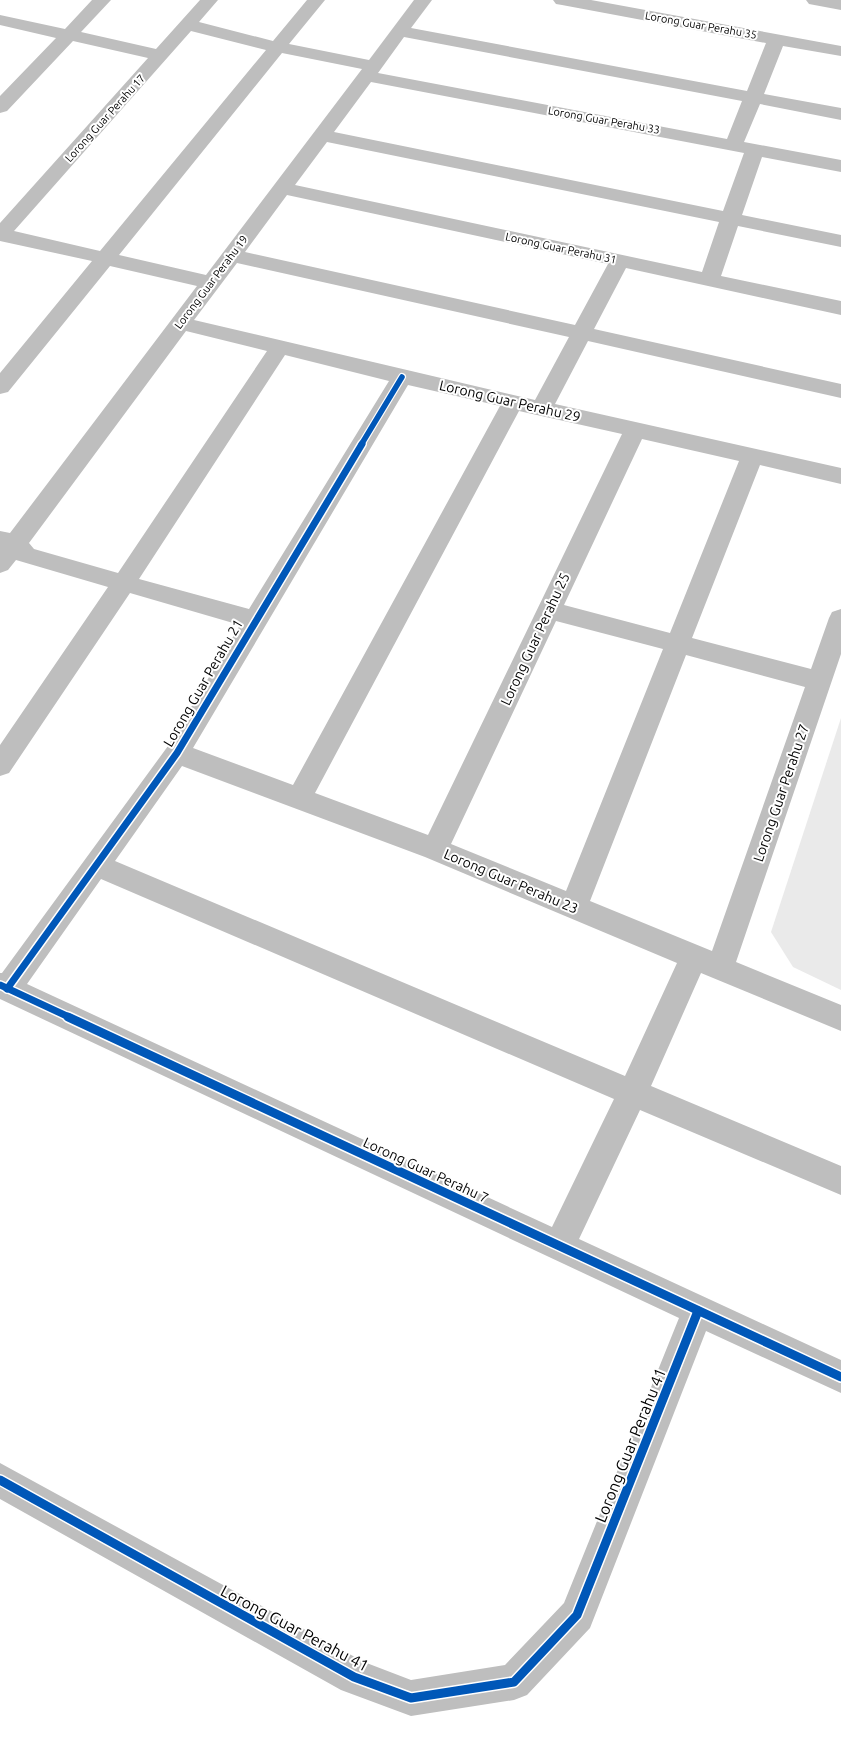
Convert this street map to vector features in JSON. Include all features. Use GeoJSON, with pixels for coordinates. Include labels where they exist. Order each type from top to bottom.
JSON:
{"type":"FeatureCollection","features":[{"type":"Feature","properties":{"kind":"street"},"geometry":{"type":"LineString","coordinates":[[0,107],[102,0]]}},
{"type":"Feature","properties":{"kind":"street","name":"Lorong Guar Perahu 17"},"geometry":{"type":"LineString","coordinates":[[1,234],[209,0]]}},
{"type":"Feature","properties":{"kind":"street"},"geometry":{"type":"LineString","coordinates":[[0,387],[316,0]]}},
{"type":"Feature","properties":{"kind":"street","name":"Lorong Guar Perahu 19"},"geometry":{"type":"LineString","coordinates":[[0,564],[8,541],[211,283],[423,0]]}},
{"type":"Feature","properties":{"kind":"street","name":"Lorong Guar Perahu 35"},"geometry":{"type":"LineString","coordinates":[[562,0],[776,39],[839,46]]}},
{"type":"Feature","properties":{"kind":"street"},"geometry":{"type":"LineString","coordinates":[[815,0],[841,5]]}},
{"type":"Feature","properties":{"kind":"street"},"geometry":{"type":"LineString","coordinates":[[0,20],[160,55]]}},
{"type":"Feature","properties":{"kind":"street","name":"Lorong Guar Perahu 33"},"geometry":{"type":"LineString","coordinates":[[187,25],[370,71],[841,166]]}},
{"type":"Feature","properties":{"kind":"street"},"geometry":{"type":"LineString","coordinates":[[400,31],[841,114]]}},
{"type":"Feature","properties":{"kind":"street"},"geometry":{"type":"LineString","coordinates":[[734,144],[776,39]]}},
{"type":"Feature","properties":{"kind":"street"},"geometry":{"type":"LineString","coordinates":[[322,135],[841,241]]}},
{"type":"Feature","properties":{"kind":"street"},"geometry":{"type":"LineString","coordinates":[[709,280],[755,149]]}},
{"type":"Feature","properties":{"kind":"street","name":"Lorong Guar Perahu 31"},"geometry":{"type":"LineString","coordinates":[[282,188],[841,308]]}},
{"type":"Feature","properties":{"kind":"street"},"geometry":{"type":"LineString","coordinates":[[1,234],[211,283]]}},
{"type":"Feature","properties":{"kind":"street"},"geometry":{"type":"LineString","coordinates":[[231,255],[841,391]]}},
{"type":"Feature","properties":{"kind":"street"},"geometry":{"type":"LineString","coordinates":[[542,408],[620,260]]}},
{"type":"Feature","properties":{"kind":"street","name":"Lorong Guar Perahu 29"},"geometry":{"type":"LineString","coordinates":[[180,323],[402,377],[841,476]]}},
{"type":"Feature","properties":{"kind":"street"},"geometry":{"type":"LineString","coordinates":[[0,766],[280,347]]}},
{"type":"Feature","properties":{"kind":"street","name":"Lorong Guar Perahu 21"},"geometry":{"type":"LineString","coordinates":[[4,987],[177,753],[254,620],[402,377]]}},
{"type":"Feature","properties":{"kind":"street"},"geometry":{"type":"LineString","coordinates":[[299,798],[513,402]]}},
{"type":"Feature","properties":{"kind":"street","name":"Lorong Guar Perahu 25"},"geometry":{"type":"LineString","coordinates":[[435,849],[635,430]]}},
{"type":"Feature","properties":{"kind":"street"},"geometry":{"type":"LineString","coordinates":[[574,907],[752,456]]}},
{"type":"Feature","properties":{"kind":"street"},"geometry":{"type":"LineString","coordinates":[[8,541],[26,555],[254,620]]}},
{"type":"Feature","properties":{"kind":"street"},"geometry":{"type":"LineString","coordinates":[[549,610],[819,681]]}},
{"type":"Feature","properties":{"kind":"street","name":"Lorong Guar Perahu 27"},"geometry":{"type":"LineString","coordinates":[[559,1246],[633,1092],[707,962],[819,681],[841,618]]}},
{"type":"Feature","properties":{"kind":"street","name":"Lorong Guar Perahu 23"},"geometry":{"type":"LineString","coordinates":[[177,753],[435,849],[841,1018]]}},
{"type":"Feature","properties":{"kind":"street"},"geometry":{"type":"LineString","coordinates":[[96,865],[841,1181]]}},
{"type":"Feature","properties":{"kind":"street","name":"Lorong Guar Perahu 7"},"geometry":{"type":"LineString","coordinates":[[4,987],[841,1377]]}},
{"type":"Feature","properties":{"kind":"street","name":"Lorong Guar Perahu 41"},"geometry":{"type":"LineString","coordinates":[[0,1480],[354,1677],[411,1698],[514,1682],[577,1615],[698,1310]]}},
{"type":"Feature","properties":{"kind":"shaded area"},"geometry":{"type":"Polygon","coordinates":[[[841,718],[841,990],[793,967],[771,932],[841,718]]]}},
{"type":"Feature","properties":{"kind":"cycle path"},"geometry":{"type":"LineString","coordinates":[[7,989],[177,753],[402,377]]}},
{"type":"Feature","properties":{"kind":"cycle path"},"geometry":{"type":"LineString","coordinates":[[0,985],[841,1377]]}},
{"type":"Feature","properties":{"kind":"cycle path"},"geometry":{"type":"LineString","coordinates":[[0,1480],[354,1677],[411,1698],[514,1682],[577,1615],[698,1311]]}}]}
